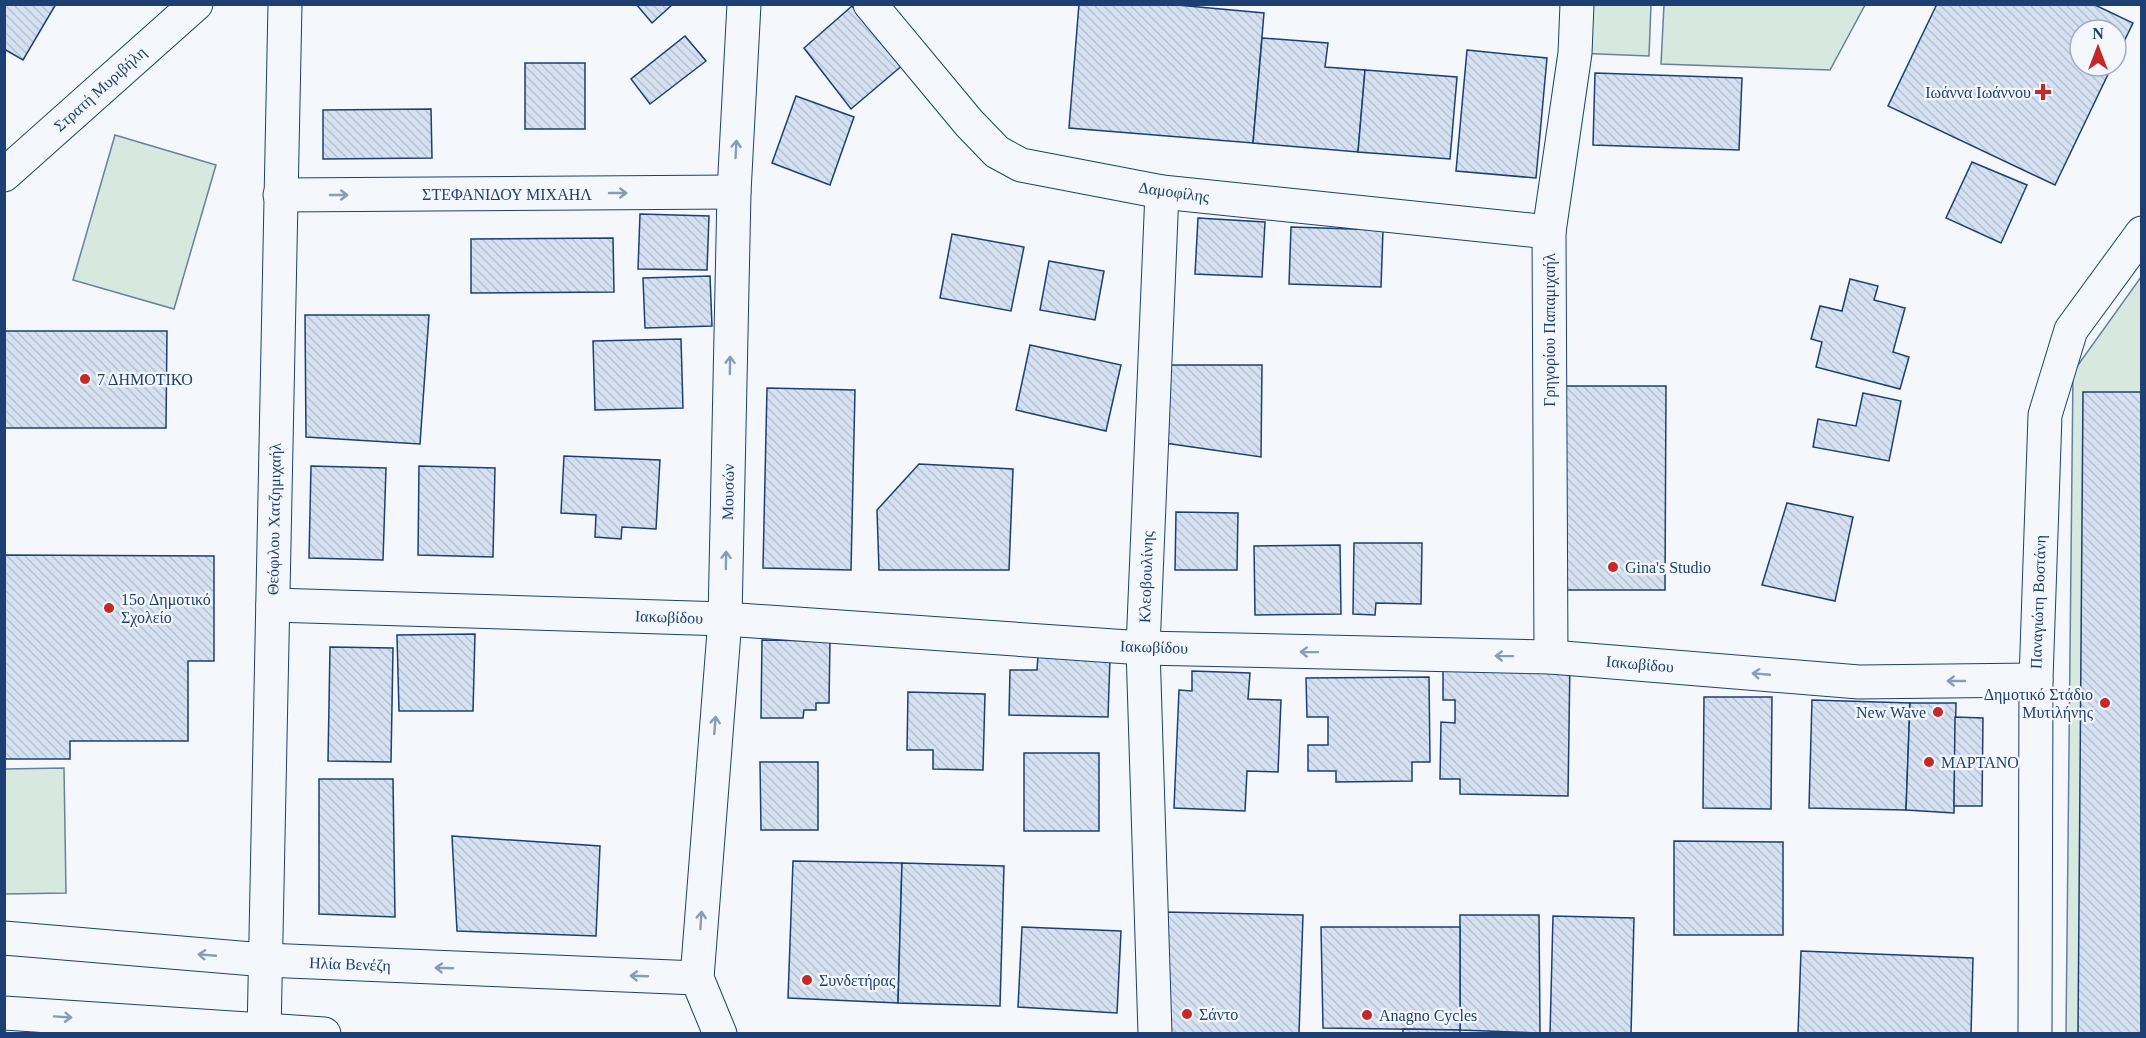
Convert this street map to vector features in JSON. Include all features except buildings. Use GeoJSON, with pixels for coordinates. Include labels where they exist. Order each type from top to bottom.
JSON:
{"type":"FeatureCollection","features":[{"type":"Feature","properties":{"kind":"street","name":"Θεόφιλου Χατζημιχαήλ"},"geometry":{"type":"LineString","coordinates":[[264,1032],[285,4]]}},
{"type":"Feature","properties":{"kind":"street","name":"Μουσών"},"geometry":{"type":"LineString","coordinates":[[697,978],[725,619],[734,192],[744,4]]}},
{"type":"Feature","properties":{"kind":"street","name":"Δαμοφίλης"},"geometry":{"type":"LineString","coordinates":[[870,4],[969,123],[998,152],[1021,165],[1162,192],[1549,232]]}},
{"type":"Feature","properties":{"kind":"street","name":"Γρηγορίου Παπαμιχαήλ"},"geometry":{"type":"LineString","coordinates":[[1551,657],[1549,232],[1575,53],[1577,4]]}},
{"type":"Feature","properties":{"kind":"street","name":"Στρατή Μυριβήλη"},"geometry":{"type":"LineString","coordinates":[[4,175],[188,6]]}},
{"type":"Feature","properties":{"kind":"street","name":"ΣΤΕΦΑΝΙΔΟΥ ΜΙΧΑΗΛ"},"geometry":{"type":"LineString","coordinates":[[280,195],[734,192]]}},
{"type":"Feature","properties":{"kind":"street","name":"Κλεοβουλίνης"},"geometry":{"type":"LineString","coordinates":[[1155,1034],[1143,648],[1162,192]]}},
{"type":"Feature","properties":{"kind":"street","name":"Παναγιώτη Βοστάνη"},"geometry":{"type":"LineString","coordinates":[[2035,1034],[2036,680],[2045,415],[2071,330],[2141,236]]}},
{"type":"Feature","properties":{"kind":"street","name":"Ιακωβίδου"},"geometry":{"type":"LineString","coordinates":[[273,605],[725,619],[1143,648],[1551,657],[1859,682],[2036,680]]}},
{"type":"Feature","properties":{"kind":"street","name":"Ηλία Βενέζη"},"geometry":{"type":"LineString","coordinates":[[4,938],[265,960],[697,978]]}},
{"type":"Feature","properties":{"kind":"street"},"geometry":{"type":"LineString","coordinates":[[697,978],[720,1034]]}},
{"type":"Feature","properties":{"kind":"street"},"geometry":{"type":"LineString","coordinates":[[4,1013],[264,1032],[324,1034]]}},
{"type":"Feature","properties":{"kind":"shaded area"},"geometry":{"type":"Polygon","coordinates":[[[1664,4],[1865,5],[1830,70],[1661,64],[1664,4]]]}},
{"type":"Feature","properties":{"kind":"shaded area"},"geometry":{"type":"Polygon","coordinates":[[[1577,5],[1651,5],[1649,56],[1575,53],[1577,5]]]}},
{"type":"Feature","properties":{"kind":"shaded area"},"geometry":{"type":"Polygon","coordinates":[[[115,135],[216,165],[174,309],[73,280],[115,135]]]}},
{"type":"Feature","properties":{"kind":"shaded area","name":"Δημοτικό Στάδιο Μυτιλήνης"},"geometry":{"type":"Polygon","coordinates":[[[2141,277],[2141,1033],[2066,1034],[2073,372],[2141,277]]]}},
{"type":"Feature","properties":{"kind":"shaded area"},"geometry":{"type":"Polygon","coordinates":[[[64,768],[66,893],[5,894],[5,769],[64,768]]]}},
{"type":"Feature","properties":{"kind":"place","name":"Ιωάννα Ιωάννου"},"geometry":{"type":"Point","coordinates":[2043,92]}},
{"type":"Feature","properties":{"kind":"place","name":"7 ΔΗΜΟΤΙΚΟ"},"geometry":{"type":"Point","coordinates":[85,379]}},
{"type":"Feature","properties":{"kind":"place","name":"Gina's Studio"},"geometry":{"type":"Point","coordinates":[1613,567]}},
{"type":"Feature","properties":{"kind":"place","name":"15o Δημοτικό Σχολείο"},"geometry":{"type":"Point","coordinates":[109,608]}},
{"type":"Feature","properties":{"kind":"place","name":"Δημοτικό Στάδιο Μυτιλήνης"},"geometry":{"type":"Point","coordinates":[2105,703]}},
{"type":"Feature","properties":{"kind":"place","name":"New Wave"},"geometry":{"type":"Point","coordinates":[1938,712]}},
{"type":"Feature","properties":{"kind":"place","name":"ΜΑΡΤΑΝΟ"},"geometry":{"type":"Point","coordinates":[1929,762]}},
{"type":"Feature","properties":{"kind":"place","name":"Συνδετήρας"},"geometry":{"type":"Point","coordinates":[807,980]}},
{"type":"Feature","properties":{"kind":"place","name":"Σάντο"},"geometry":{"type":"Point","coordinates":[1187,1014]}},
{"type":"Feature","properties":{"kind":"place","name":"Anagno Cycles"},"geometry":{"type":"Point","coordinates":[1367,1015]}}]}
